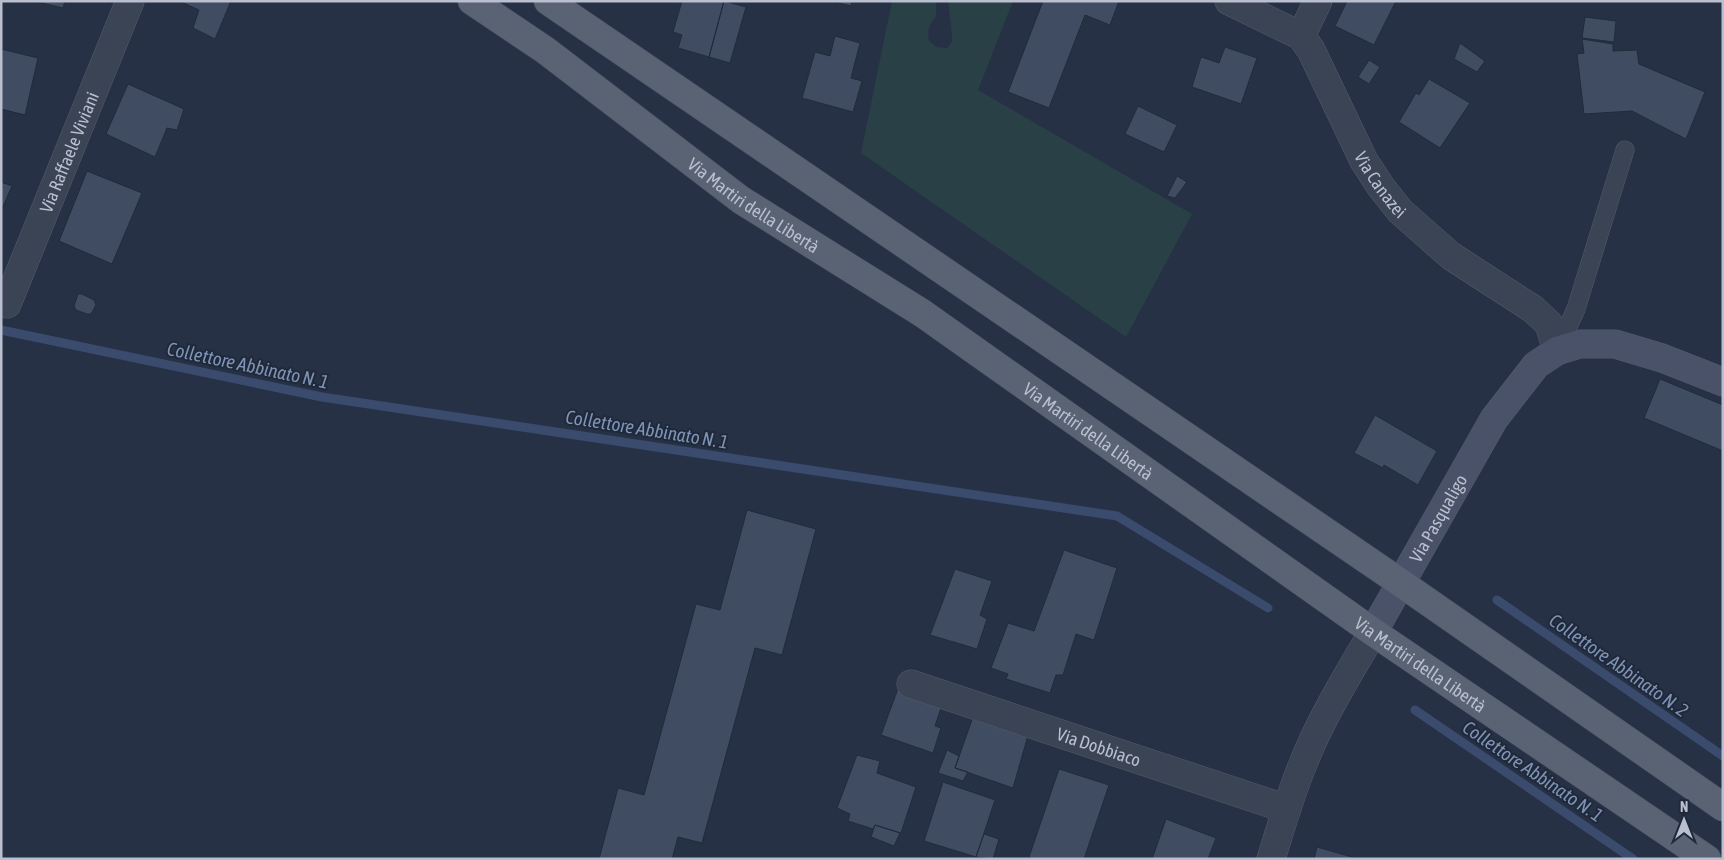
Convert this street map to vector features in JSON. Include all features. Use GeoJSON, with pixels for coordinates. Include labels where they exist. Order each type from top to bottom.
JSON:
{"type":"FeatureCollection","features":[{"type":"Feature","properties":{"kind":"main road","name":"Via Martiri della Libertà"},"geometry":{"type":"LineString","coordinates":[[472,1],[545,50],[741,200],[922,313],[1373,632],[1707,859]]}},
{"type":"Feature","properties":{"kind":"main road"},"geometry":{"type":"LineString","coordinates":[[548,1],[1401,583],[1723,807]]}},
{"type":"Feature","properties":{"kind":"street","name":"Via Raffaele Viviani"},"geometry":{"type":"LineString","coordinates":[[8,304],[130,1]]}},
{"type":"Feature","properties":{"kind":"street"},"geometry":{"type":"LineString","coordinates":[[1229,1],[1301,36],[1318,1]]}},
{"type":"Feature","properties":{"kind":"street","name":"Via Canazei"},"geometry":{"type":"LineString","coordinates":[[1301,36],[1311,50],[1364,161],[1381,188],[1400,211],[1451,256],[1533,309],[1549,324],[1557,351]]}},
{"type":"Feature","properties":{"kind":"street","name":"Via Pasqualigo"},"geometry":{"type":"LineString","coordinates":[[1272,859],[1303,763],[1322,722],[1494,419],[1536,364],[1557,351],[1580,344],[1615,344],[1662,358],[1723,382]]}},
{"type":"Feature","properties":{"kind":"street","name":"Via Dobbiaco"},"geometry":{"type":"LineString","coordinates":[[911,684],[1287,809]]}},
{"type":"Feature","properties":{"kind":"lane"},"geometry":{"type":"LineString","coordinates":[[1557,351],[1576,309],[1625,150]]}},
{"type":"Feature","properties":{"kind":"green space"},"geometry":{"type":"Polygon","coordinates":[[[892,1],[936,1],[936,16],[929,28],[929,41],[936,47],[947,48],[952,42],[948,1],[1013,1],[978,90],[1192,214],[1126,337],[861,153],[892,1]]]}},
{"type":"Feature","properties":{"kind":"building"},"geometry":{"type":"Polygon","coordinates":[[[33,1],[65,1],[63,8],[33,1]]]}},
{"type":"Feature","properties":{"kind":"building"},"geometry":{"type":"Polygon","coordinates":[[[179,1],[231,1],[215,39],[193,28],[199,10],[179,1]]]}},
{"type":"Feature","properties":{"kind":"building"},"geometry":{"type":"Polygon","coordinates":[[[682,1],[724,1],[709,57],[678,48],[682,35],[673,32],[682,1]]]}},
{"type":"Feature","properties":{"kind":"building"},"geometry":{"type":"Polygon","coordinates":[[[724,1],[746,7],[730,63],[709,57],[724,1]]]}},
{"type":"Feature","properties":{"kind":"building"},"geometry":{"type":"Polygon","coordinates":[[[830,1],[852,1],[851,6],[830,1]]]}},
{"type":"Feature","properties":{"kind":"building"},"geometry":{"type":"Polygon","coordinates":[[[1043,1],[1119,1],[1110,25],[1085,15],[1049,108],[1008,92],[1043,1]]]}},
{"type":"Feature","properties":{"kind":"building"},"geometry":{"type":"Polygon","coordinates":[[[1347,1],[1396,1],[1374,45],[1335,26],[1347,1]]]}},
{"type":"Feature","properties":{"kind":"building"},"geometry":{"type":"Polygon","coordinates":[[[1585,17],[1616,21],[1614,42],[1582,38],[1585,17]]]}},
{"type":"Feature","properties":{"kind":"building"},"geometry":{"type":"Polygon","coordinates":[[[835,36],[860,43],[851,78],[862,81],[853,112],[802,98],[815,52],[830,56],[835,36]]]}},
{"type":"Feature","properties":{"kind":"building"},"geometry":{"type":"Polygon","coordinates":[[[1582,39],[1613,44],[1613,51],[1637,50],[1639,64],[1705,92],[1686,139],[1632,111],[1584,114],[1577,54],[1584,53],[1582,39]]]}},
{"type":"Feature","properties":{"kind":"building"},"geometry":{"type":"Polygon","coordinates":[[[1460,43],[1485,61],[1477,72],[1454,59],[1460,43]]]}},
{"type":"Feature","properties":{"kind":"building"},"geometry":{"type":"Polygon","coordinates":[[[1225,47],[1257,58],[1241,104],[1192,87],[1201,57],[1219,63],[1225,47]]]}},
{"type":"Feature","properties":{"kind":"building"},"geometry":{"type":"Polygon","coordinates":[[[1,49],[38,58],[25,115],[1,109],[1,49]]]}},
{"type":"Feature","properties":{"kind":"building"},"geometry":{"type":"Polygon","coordinates":[[[1369,60],[1380,67],[1369,84],[1358,77],[1369,60]]]}},
{"type":"Feature","properties":{"kind":"building"},"geometry":{"type":"Polygon","coordinates":[[[1429,79],[1470,103],[1440,148],[1399,122],[1416,93],[1419,95],[1429,79]]]}},
{"type":"Feature","properties":{"kind":"building"},"geometry":{"type":"Polygon","coordinates":[[[128,84],[184,109],[177,130],[167,128],[155,157],[106,134],[128,84]]]}},
{"type":"Feature","properties":{"kind":"building"},"geometry":{"type":"Polygon","coordinates":[[[1138,106],[1177,125],[1164,152],[1125,134],[1138,106]]]}},
{"type":"Feature","properties":{"kind":"building"},"geometry":{"type":"Polygon","coordinates":[[[87,171],[142,193],[112,264],[59,241],[87,171]]]}},
{"type":"Feature","properties":{"kind":"building"},"geometry":{"type":"Polygon","coordinates":[[[1177,176],[1187,182],[1175,198],[1167,196],[1177,176]]]}},
{"type":"Feature","properties":{"kind":"building"},"geometry":{"type":"Polygon","coordinates":[[[1,182],[12,186],[1,211],[1,182]]]}},
{"type":"Feature","properties":{"kind":"building"},"geometry":{"type":"Polygon","coordinates":[[[78,294],[94,300],[96,305],[91,314],[76,310],[74,306],[78,294]]]}},
{"type":"Feature","properties":{"kind":"building"},"geometry":{"type":"Polygon","coordinates":[[[1660,379],[1723,405],[1723,451],[1644,418],[1660,379]]]}},
{"type":"Feature","properties":{"kind":"building"},"geometry":{"type":"Polygon","coordinates":[[[1375,415],[1437,451],[1418,485],[1384,465],[1383,468],[1354,453],[1375,415]]]}},
{"type":"Feature","properties":{"kind":"building"},"geometry":{"type":"Polygon","coordinates":[[[747,510],[816,529],[782,655],[755,648],[702,843],[678,837],[672,859],[599,859],[618,788],[644,795],[696,604],[720,610],[747,510]]]}},
{"type":"Feature","properties":{"kind":"building"},"geometry":{"type":"Polygon","coordinates":[[[1064,550],[1117,568],[1094,640],[1076,634],[1063,675],[1056,675],[1050,693],[1006,679],[1008,674],[991,668],[1008,623],[1034,631],[1064,550]]]}},
{"type":"Feature","properties":{"kind":"building"},"geometry":{"type":"Polygon","coordinates":[[[955,569],[992,581],[980,615],[987,619],[977,649],[930,635],[955,569]]]}},
{"type":"Feature","properties":{"kind":"building"},"geometry":{"type":"Polygon","coordinates":[[[900,683],[944,699],[935,726],[941,728],[933,753],[881,735],[900,683]]]}},
{"type":"Feature","properties":{"kind":"building"},"geometry":{"type":"Polygon","coordinates":[[[974,714],[1029,732],[1013,788],[955,768],[974,714]]]}},
{"type":"Feature","properties":{"kind":"building"},"geometry":{"type":"Polygon","coordinates":[[[947,750],[959,756],[955,768],[968,772],[963,781],[938,773],[947,750]]]}},
{"type":"Feature","properties":{"kind":"building"},"geometry":{"type":"Polygon","coordinates":[[[857,755],[880,761],[877,773],[916,787],[901,833],[875,825],[873,829],[848,821],[850,814],[837,808],[857,755]]]}},
{"type":"Feature","properties":{"kind":"building"},"geometry":{"type":"Polygon","coordinates":[[[1059,769],[1109,785],[1084,859],[1032,859],[1029,857],[1059,769]]]}},
{"type":"Feature","properties":{"kind":"building"},"geometry":{"type":"Polygon","coordinates":[[[943,782],[995,800],[976,857],[924,841],[943,782]]]}},
{"type":"Feature","properties":{"kind":"building"},"geometry":{"type":"Polygon","coordinates":[[[1166,819],[1216,838],[1208,859],[1152,859],[1166,819]]]}},
{"type":"Feature","properties":{"kind":"building"},"geometry":{"type":"Polygon","coordinates":[[[875,825],[900,833],[894,846],[871,837],[875,825]]]}},
{"type":"Feature","properties":{"kind":"building"},"geometry":{"type":"Polygon","coordinates":[[[984,834],[999,839],[993,859],[976,857],[984,834]]]}},
{"type":"Feature","properties":{"kind":"building"},"geometry":{"type":"Polygon","coordinates":[[[1317,847],[1359,859],[1314,859],[1317,847]]]}},
{"type":"Feature","properties":{"kind":"waterway","name":"Collettore Abbinato N. 1"},"geometry":{"type":"LineString","coordinates":[[1,330],[322,397],[1117,516],[1268,608]]}},
{"type":"Feature","properties":{"kind":"waterway","name":"Collettore Abbinato N. 2"},"geometry":{"type":"LineString","coordinates":[[1497,600],[1723,756]]}},
{"type":"Feature","properties":{"kind":"waterway","name":"Collettore Abbinato N. 1"},"geometry":{"type":"LineString","coordinates":[[1415,710],[1633,859]]}}]}
